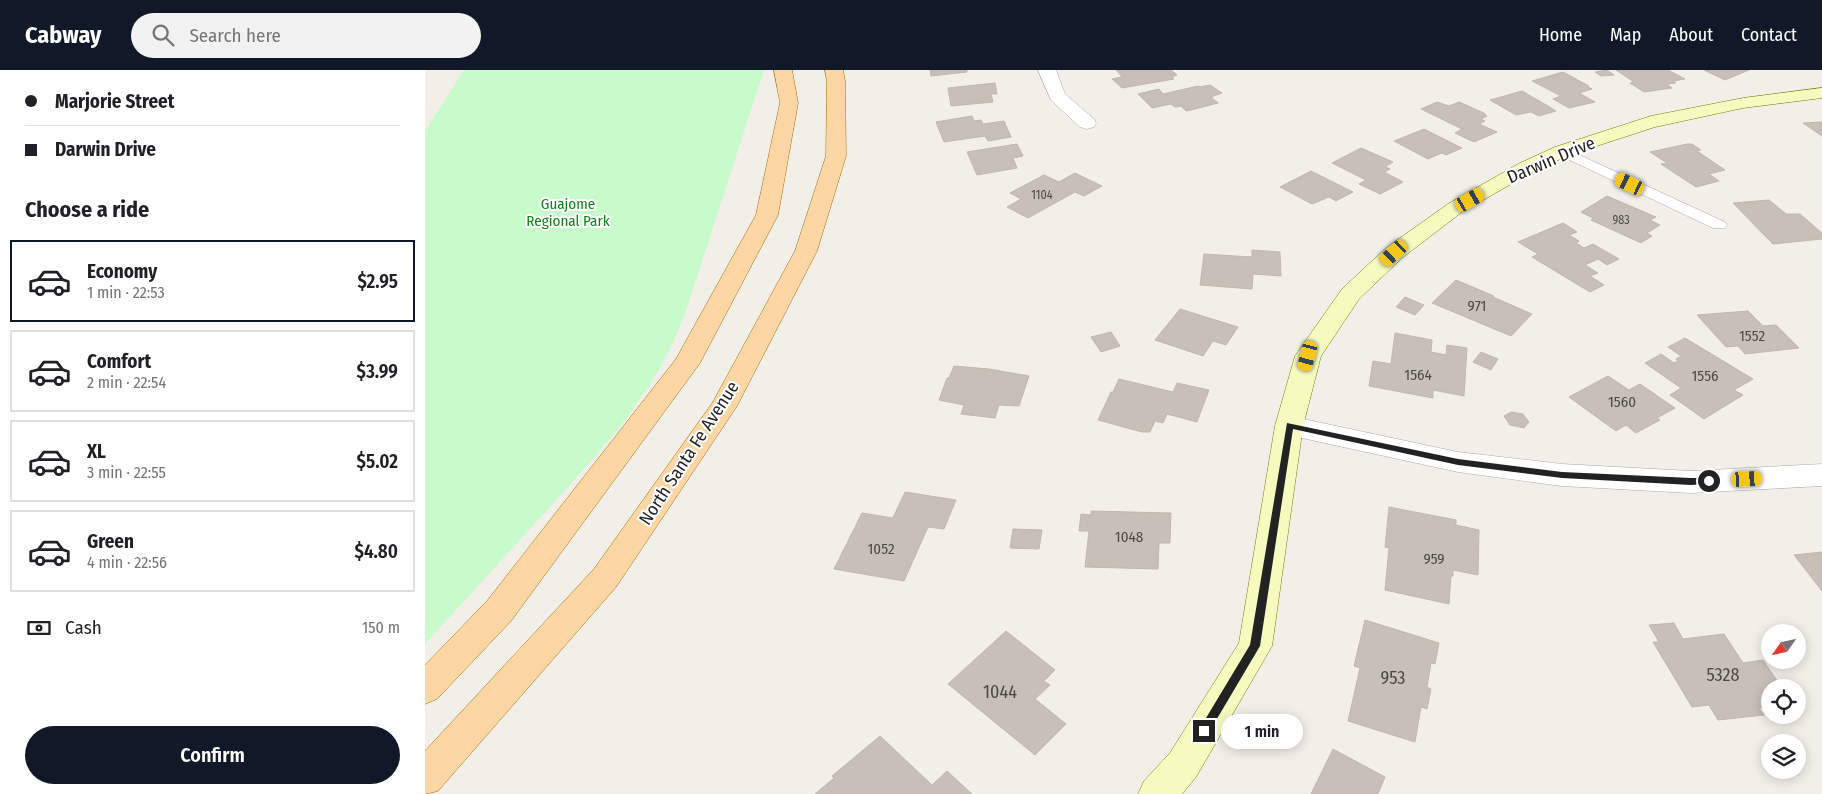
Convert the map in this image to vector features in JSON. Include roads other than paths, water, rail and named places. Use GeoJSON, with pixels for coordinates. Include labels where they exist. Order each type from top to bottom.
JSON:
{"type":"FeatureCollection","features":[{"type":"Feature","properties":{"kind":"main road"},"geometry":{"type":"LineString","coordinates":[[425,688],[499,611],[687,363],[767,215],[789,103],[783,70]]}},
{"type":"Feature","properties":{"kind":"main road","name":"North Santa Fe Avenue"},"geometry":{"type":"LineString","coordinates":[[425,778],[605,578],[724,406],[807,251],[837,156],[836,81],[834,70]]}},
{"type":"Feature","properties":{"kind":"street"},"geometry":{"type":"LineString","coordinates":[[1047,70],[1057,96],[1087,123]]}},
{"type":"Feature","properties":{"kind":"street","name":"Darwin Drive"},"geometry":{"type":"LineString","coordinates":[[1157,794],[1183,765],[1255,646],[1289,426],[1308,356],[1350,294],[1394,253],[1455,208],[1527,166],[1562,151],[1651,122],[1743,103],[1822,93]]}},
{"type":"Feature","properties":{"kind":"street"},"geometry":{"type":"LineString","coordinates":[[1289,426],[1458,462],[1562,475],[1691,482],[1822,475]]}},
{"type":"Feature","properties":{"kind":"lane"},"geometry":{"type":"LineString","coordinates":[[1562,151],[1719,225]]}},
{"type":"Feature","properties":{"kind":"park label","name":"Guajome Regional Park"},"geometry":{"type":"Point","coordinates":[568,212]}}]}
